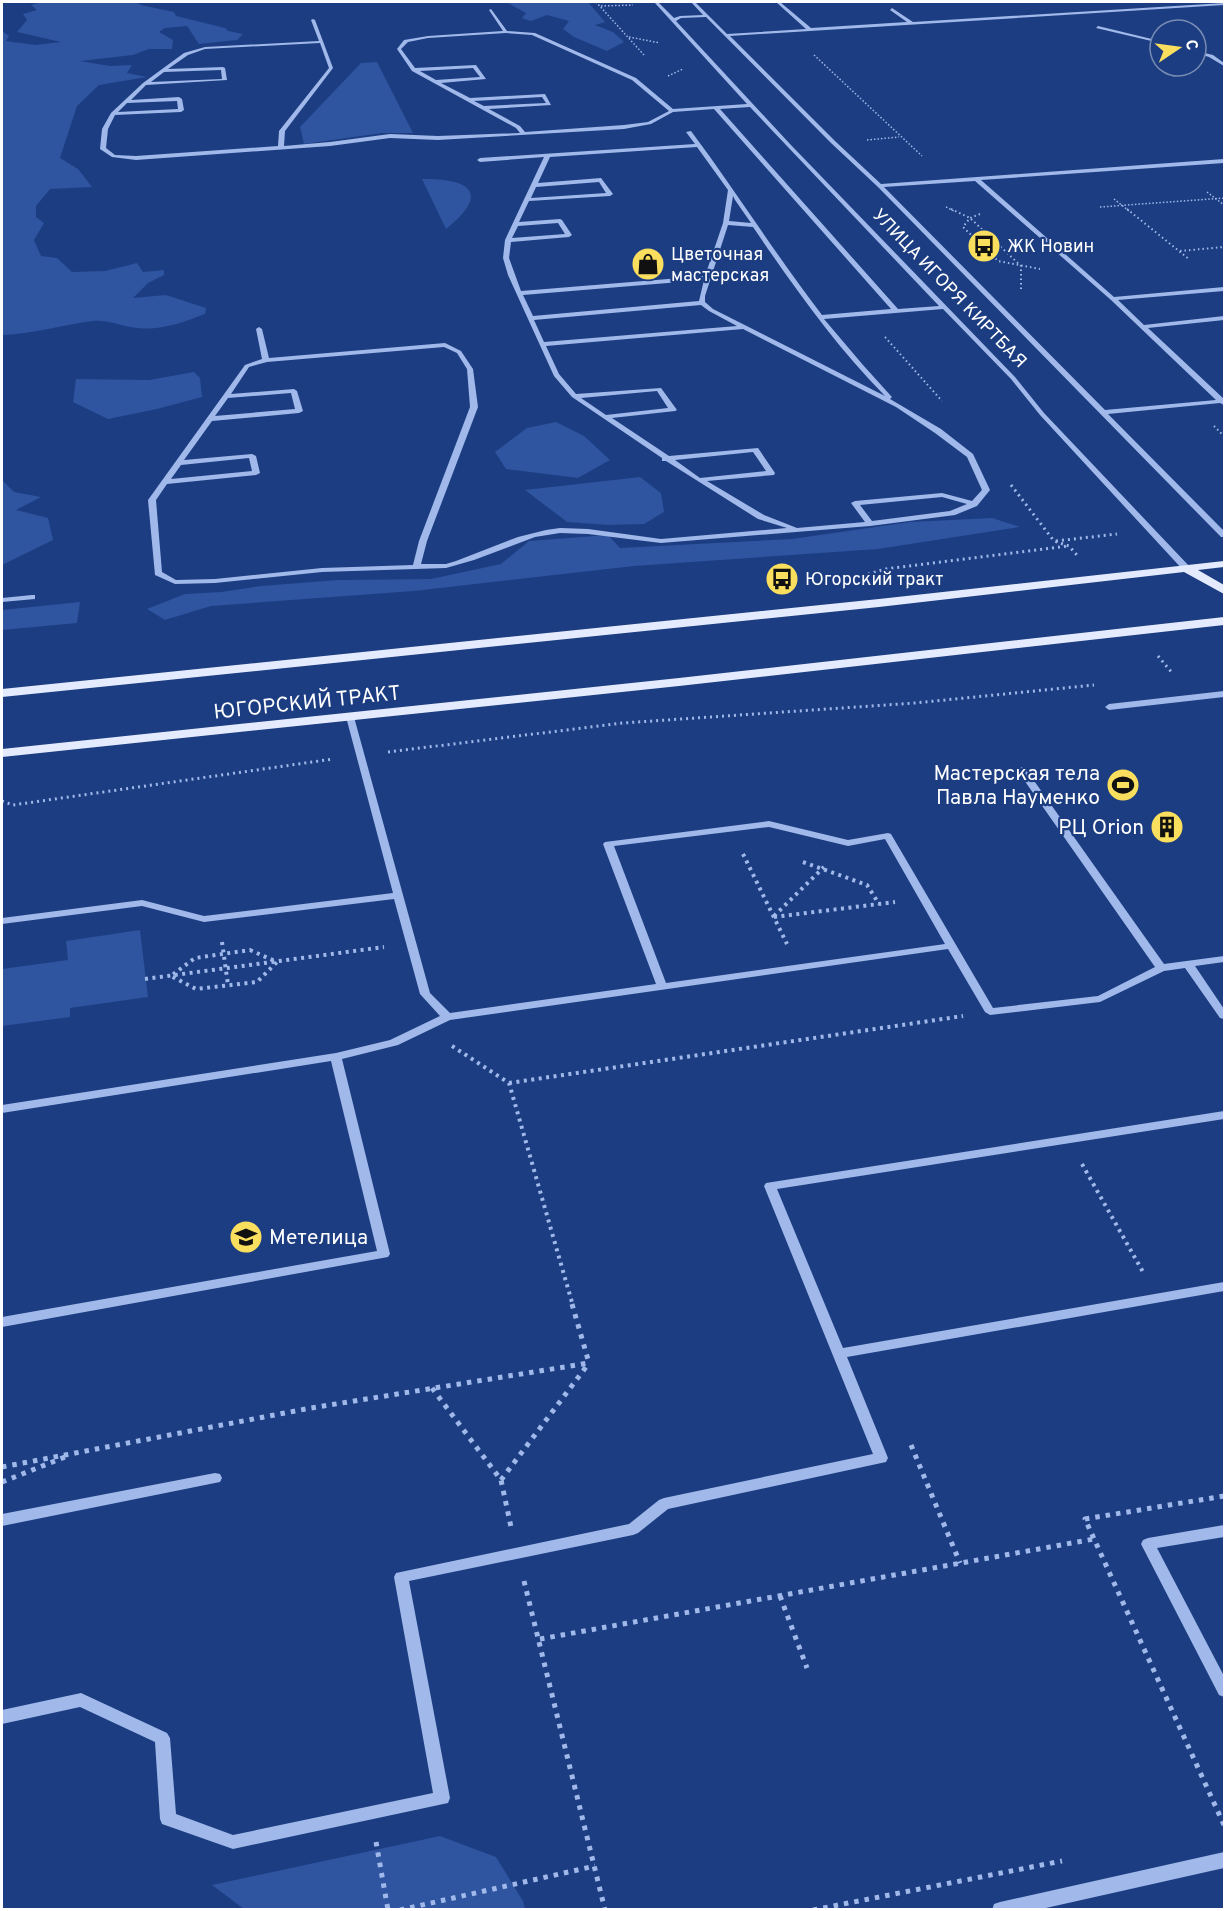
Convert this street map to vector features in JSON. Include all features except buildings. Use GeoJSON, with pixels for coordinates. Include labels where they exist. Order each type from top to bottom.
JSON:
{"type":"FeatureCollection","features":[{"type":"Feature","properties":{"kind":"main road","name":"ЮГОРСКИЙ ТРАКТ"},"geometry":{"type":"LineString","coordinates":[[2,693],[1224,564]]}},
{"type":"Feature","properties":{"kind":"main road","name":"УЛИЦА ИГОРЯ КИРТБАЯ"},"geometry":{"type":"LineString","coordinates":[[1187,569],[1224,590]]}},
{"type":"Feature","properties":{"kind":"main road","name":"ЮГОРСКИЙ ТРАКТ"},"geometry":{"type":"LineString","coordinates":[[2,753],[1224,621]]}},
{"type":"Feature","properties":{"kind":"street","name":"УЛИЦА ИГОРЯ КИРТБАЯ"},"geometry":{"type":"LineString","coordinates":[[656,2],[1013,378],[1042,414],[1187,569]]}},
{"type":"Feature","properties":{"kind":"street","name":"УЛИЦА ИГОРЯ КИРТБАЯ"},"geometry":{"type":"LineString","coordinates":[[693,2],[880,186],[1224,535]]}},
{"type":"Feature","properties":{"kind":"street"},"geometry":{"type":"LineString","coordinates":[[778,2],[810,30]]}},
{"type":"Feature","properties":{"kind":"street"},"geometry":{"type":"LineString","coordinates":[[728,35],[1224,4]]}},
{"type":"Feature","properties":{"kind":"street"},"geometry":{"type":"LineString","coordinates":[[892,9],[910,23]]}},
{"type":"Feature","properties":{"kind":"street"},"geometry":{"type":"LineString","coordinates":[[491,10],[506,32]]}},
{"type":"Feature","properties":{"kind":"street"},"geometry":{"type":"LineString","coordinates":[[672,21],[680,17],[707,16]]}},
{"type":"Feature","properties":{"kind":"street"},"geometry":{"type":"LineString","coordinates":[[281,148],[282,131],[331,68],[313,20]]}},
{"type":"Feature","properties":{"kind":"street"},"geometry":{"type":"LineString","coordinates":[[1098,27],[1148,39]]}},
{"type":"Feature","properties":{"kind":"street"},"geometry":{"type":"LineString","coordinates":[[524,134],[518,127],[414,70],[399,49],[406,41],[428,37],[506,32],[533,34],[634,79],[672,111]]}},
{"type":"Feature","properties":{"kind":"street"},"geometry":{"type":"LineString","coordinates":[[322,42],[205,48],[186,54],[145,84],[113,114],[105,129],[103,149],[114,156],[136,158],[281,148],[390,136],[468,137],[524,134],[624,127],[649,123],[672,111],[752,105]]}},
{"type":"Feature","properties":{"kind":"street"},"geometry":{"type":"LineString","coordinates":[[1208,55],[1224,65]]}},
{"type":"Feature","properties":{"kind":"street"},"geometry":{"type":"LineString","coordinates":[[414,70],[474,66],[484,78],[434,82]]}},
{"type":"Feature","properties":{"kind":"street"},"geometry":{"type":"LineString","coordinates":[[145,84],[225,80],[223,68],[164,71]]}},
{"type":"Feature","properties":{"kind":"street"},"geometry":{"type":"LineString","coordinates":[[467,100],[543,95],[549,104],[482,108]]}},
{"type":"Feature","properties":{"kind":"street"},"geometry":{"type":"LineString","coordinates":[[113,114],[181,110],[179,99],[124,102]]}},
{"type":"Feature","properties":{"kind":"street"},"geometry":{"type":"LineString","coordinates":[[716,108],[896,311]]}},
{"type":"Feature","properties":{"kind":"street"},"geometry":{"type":"LineString","coordinates":[[689,132],[731,188],[753,225],[819,317],[868,376],[898,406]]}},
{"type":"Feature","properties":{"kind":"street"},"geometry":{"type":"LineString","coordinates":[[480,160],[699,145]]}},
{"type":"Feature","properties":{"kind":"street"},"geometry":{"type":"LineString","coordinates":[[548,155],[514,224],[508,240],[506,258],[556,375],[574,396],[665,459],[761,517],[799,530]]}},
{"type":"Feature","properties":{"kind":"street"},"geometry":{"type":"LineString","coordinates":[[880,186],[1224,161]]}},
{"type":"Feature","properties":{"kind":"street"},"geometry":{"type":"LineString","coordinates":[[976,179],[1113,299],[1224,402]]}},
{"type":"Feature","properties":{"kind":"street"},"geometry":{"type":"LineString","coordinates":[[526,200],[610,194],[601,180],[534,185]]}},
{"type":"Feature","properties":{"kind":"street"},"geometry":{"type":"LineString","coordinates":[[702,303],[702,296],[726,223],[731,188]]}},
{"type":"Feature","properties":{"kind":"street"},"geometry":{"type":"LineString","coordinates":[[508,240],[569,235],[560,221],[514,224]]}},
{"type":"Feature","properties":{"kind":"street"},"geometry":{"type":"LineString","coordinates":[[726,223],[753,225]]}},
{"type":"Feature","properties":{"kind":"street"},"geometry":{"type":"LineString","coordinates":[[519,293],[708,278]]}},
{"type":"Feature","properties":{"kind":"street"},"geometry":{"type":"LineString","coordinates":[[1113,299],[1224,289]]}},
{"type":"Feature","properties":{"kind":"street"},"geometry":{"type":"LineString","coordinates":[[417,565],[423,541],[474,407],[471,369],[459,352],[445,345],[266,360],[247,366],[152,500],[158,573],[175,582],[215,581],[322,570],[417,565],[446,566],[547,532],[591,532],[628,539],[661,541],[870,524],[952,513],[974,504],[986,490],[970,456],[938,431],[898,406],[702,303],[531,318]]}},
{"type":"Feature","properties":{"kind":"street"},"geometry":{"type":"LineString","coordinates":[[819,317],[945,307]]}},
{"type":"Feature","properties":{"kind":"street"},"geometry":{"type":"LineString","coordinates":[[1142,327],[1224,318]]}},
{"type":"Feature","properties":{"kind":"street"},"geometry":{"type":"LineString","coordinates":[[542,344],[745,327]]}},
{"type":"Feature","properties":{"kind":"street"},"geometry":{"type":"LineString","coordinates":[[259,329],[266,360]]}},
{"type":"Feature","properties":{"kind":"street"},"geometry":{"type":"LineString","coordinates":[[850,382],[868,376]]}},
{"type":"Feature","properties":{"kind":"street"},"geometry":{"type":"LineString","coordinates":[[574,396],[658,389],[673,410],[603,417]]}},
{"type":"Feature","properties":{"kind":"street"},"geometry":{"type":"LineString","coordinates":[[209,419],[299,411],[294,391],[226,396]]}},
{"type":"Feature","properties":{"kind":"street"},"geometry":{"type":"LineString","coordinates":[[1104,412],[1224,402]]}},
{"type":"Feature","properties":{"kind":"street"},"geometry":{"type":"LineString","coordinates":[[665,459],[755,450],[771,473],[699,480]]}},
{"type":"Feature","properties":{"kind":"street"},"geometry":{"type":"LineString","coordinates":[[164,482],[256,473],[252,456],[178,464]]}},
{"type":"Feature","properties":{"kind":"street"},"geometry":{"type":"LineString","coordinates":[[870,524],[855,503],[942,495],[974,504]]}},
{"type":"Feature","properties":{"kind":"street"},"geometry":{"type":"LineString","coordinates":[[2,600],[32,597]]}},
{"type":"Feature","properties":{"kind":"street"},"geometry":{"type":"LineString","coordinates":[[1109,707],[1224,694]]}},
{"type":"Feature","properties":{"kind":"street"},"geometry":{"type":"LineString","coordinates":[[350,717],[425,994],[447,1017]]}},
{"type":"Feature","properties":{"kind":"street"},"geometry":{"type":"LineString","coordinates":[[1022,770],[1161,968]]}},
{"type":"Feature","properties":{"kind":"street"},"geometry":{"type":"LineString","coordinates":[[662,987],[608,844],[769,824],[848,843],[888,836],[990,1012],[1100,999],[1161,968],[1224,959]]}},
{"type":"Feature","properties":{"kind":"street"},"geometry":{"type":"LineString","coordinates":[[2,921],[142,903],[204,919],[399,895]]}},
{"type":"Feature","properties":{"kind":"street"},"geometry":{"type":"LineString","coordinates":[[2,1109],[336,1057],[394,1043],[447,1017],[950,946]]}},
{"type":"Feature","properties":{"kind":"street"},"geometry":{"type":"LineString","coordinates":[[1188,964],[1224,1016]]}},
{"type":"Feature","properties":{"kind":"street"},"geometry":{"type":"LineString","coordinates":[[2,1322],[384,1254],[336,1057]]}},
{"type":"Feature","properties":{"kind":"street"},"geometry":{"type":"LineString","coordinates":[[2,1717],[81,1700],[162,1738],[168,1819],[232,1842],[442,1798],[401,1577],[633,1529],[664,1504],[881,1458],[770,1186],[1224,1115]]}},
{"type":"Feature","properties":{"kind":"street"},"geometry":{"type":"LineString","coordinates":[[839,1354],[1224,1287]]}},
{"type":"Feature","properties":{"kind":"street"},"geometry":{"type":"LineString","coordinates":[[2,1520],[215,1478]]}},
{"type":"Feature","properties":{"kind":"street"},"geometry":{"type":"LineString","coordinates":[[1224,1531],[1148,1544],[1224,1690]]}},
{"type":"Feature","properties":{"kind":"street"},"geometry":{"type":"LineString","coordinates":[[1000,1910],[1224,1860]]}},
{"type":"Feature","properties":{"kind":"path"},"geometry":{"type":"LineString","coordinates":[[629,38],[669,45]]}},
{"type":"Feature","properties":{"kind":"path"},"geometry":{"type":"LineString","coordinates":[[1207,192],[1224,205]]}},
{"type":"Feature","properties":{"kind":"path"},"geometry":{"type":"LineString","coordinates":[[1100,207],[1224,198]]}},
{"type":"Feature","properties":{"kind":"path"},"geometry":{"type":"LineString","coordinates":[[1114,199],[1190,260]]}},
{"type":"Feature","properties":{"kind":"path"},"geometry":{"type":"LineString","coordinates":[[984,212],[970,218],[963,227],[998,261],[1046,270]]}},
{"type":"Feature","properties":{"kind":"path"},"geometry":{"type":"LineString","coordinates":[[1179,251],[1224,247]]}},
{"type":"Feature","properties":{"kind":"path"},"geometry":{"type":"LineString","coordinates":[[865,576],[886,569],[1069,546],[1054,541]]}},
{"type":"Feature","properties":{"kind":"path"},"geometry":{"type":"LineString","coordinates":[[1163,678],[1175,677]]}},
{"type":"Feature","properties":{"kind":"path"},"geometry":{"type":"LineString","coordinates":[[387,760],[385,752],[623,723],[915,703],[1104,684]]}},
{"type":"Feature","properties":{"kind":"path"},"geometry":{"type":"LineString","coordinates":[[2,801],[13,805],[360,755]]}},
{"type":"Feature","properties":{"kind":"path"},"geometry":{"type":"LineString","coordinates":[[731,829],[798,967]]}},
{"type":"Feature","properties":{"kind":"path"},"geometry":{"type":"LineString","coordinates":[[774,917],[848,843]]}},
{"type":"Feature","properties":{"kind":"path"},"geometry":{"type":"LineString","coordinates":[[744,855],[753,854]]}},
{"type":"Feature","properties":{"kind":"path"},"geometry":{"type":"LineString","coordinates":[[792,859],[867,885],[879,904]]}},
{"type":"Feature","properties":{"kind":"path"},"geometry":{"type":"LineString","coordinates":[[774,917],[923,898]]}},
{"type":"Feature","properties":{"kind":"path"},"geometry":{"type":"LineString","coordinates":[[219,917],[228,985]]}},
{"type":"Feature","properties":{"kind":"path"},"geometry":{"type":"LineString","coordinates":[[145,979],[412,944]]}},
{"type":"Feature","properties":{"kind":"path"},"geometry":{"type":"LineString","coordinates":[[171,976],[195,958],[250,950],[277,962]]}},
{"type":"Feature","properties":{"kind":"path"},"geometry":{"type":"LineString","coordinates":[[171,976],[196,989],[256,982],[277,962]]}},
{"type":"Feature","properties":{"kind":"path"},"geometry":{"type":"LineString","coordinates":[[509,1083],[990,1012]]}},
{"type":"Feature","properties":{"kind":"path"},"geometry":{"type":"LineString","coordinates":[[424,1028],[509,1083],[589,1363]]}},
{"type":"Feature","properties":{"kind":"path"},"geometry":{"type":"LineString","coordinates":[[1068,1139],[1158,1299]]}},
{"type":"Feature","properties":{"kind":"path"},"geometry":{"type":"LineString","coordinates":[[2,1467],[311,1408],[589,1363]]}},
{"type":"Feature","properties":{"kind":"path"},"geometry":{"type":"LineString","coordinates":[[501,1480],[589,1363]]}},
{"type":"Feature","properties":{"kind":"path"},"geometry":{"type":"LineString","coordinates":[[432,1388],[501,1480],[605,1910]]}},
{"type":"Feature","properties":{"kind":"path"},"geometry":{"type":"LineString","coordinates":[[907,1434],[960,1563]]}},
{"type":"Feature","properties":{"kind":"path"},"geometry":{"type":"LineString","coordinates":[[2,1482],[79,1452]]}},
{"type":"Feature","properties":{"kind":"path"},"geometry":{"type":"LineString","coordinates":[[540,1639],[1094,1539]]}},
{"type":"Feature","properties":{"kind":"path"},"geometry":{"type":"LineString","coordinates":[[780,1596],[807,1668]]}},
{"type":"Feature","properties":{"kind":"path"},"geometry":{"type":"LineString","coordinates":[[370,1813],[388,1910]]}},
{"type":"Feature","properties":{"kind":"path"},"geometry":{"type":"LineString","coordinates":[[813,1910],[1072,1859]]}},
{"type":"Feature","properties":{"kind":"path"},"geometry":{"type":"LineString","coordinates":[[400,1910],[595,1866]]}},
{"type":"Feature","properties":{"kind":"shaded area"},"geometry":{"type":"Polygon","coordinates":[[[41,2],[136,2],[174,12],[176,16],[243,34],[237,40],[199,44],[187,26],[165,28],[159,32],[173,40],[172,49],[149,49],[133,55],[80,61],[110,66],[132,65],[127,73],[147,77],[99,85],[77,106],[60,158],[78,169],[92,187],[50,189],[36,206],[36,217],[44,223],[34,240],[41,256],[57,258],[72,272],[105,271],[137,263],[143,272],[164,270],[164,275],[148,283],[133,298],[166,295],[206,308],[205,314],[180,323],[146,329],[98,321],[2,335],[2,31],[9,36],[6,41],[35,45],[61,42],[17,32],[27,20],[23,14],[37,10],[31,5],[41,2]]]}},
{"type":"Feature","properties":{"kind":"shaded area"},"geometry":{"type":"Polygon","coordinates":[[[506,2],[588,2],[605,22],[595,25],[613,32],[624,42],[607,51],[574,37],[563,29],[569,21],[547,15],[531,21],[522,18],[526,13],[506,2]]]}},
{"type":"Feature","properties":{"kind":"shaded area"},"geometry":{"type":"Polygon","coordinates":[[[377,62],[413,133],[382,133],[304,144],[300,127],[361,63],[377,62]]]}},
{"type":"Feature","properties":{"kind":"shaded area"},"geometry":{"type":"Polygon","coordinates":[[[422,179],[452,181],[469,190],[471,197],[468,206],[446,229],[422,179]]]}},
{"type":"Feature","properties":{"kind":"shaded area"},"geometry":{"type":"Polygon","coordinates":[[[194,372],[200,378],[202,397],[157,409],[108,419],[73,402],[76,379],[149,380],[194,372]]]}},
{"type":"Feature","properties":{"kind":"shaded area"},"geometry":{"type":"Polygon","coordinates":[[[556,422],[584,436],[610,460],[578,478],[506,469],[495,452],[527,428],[556,422]]]}},
{"type":"Feature","properties":{"kind":"shaded area"},"geometry":{"type":"Polygon","coordinates":[[[640,477],[661,493],[664,512],[644,524],[608,525],[567,522],[525,490],[640,477]]]}},
{"type":"Feature","properties":{"kind":"shaded area"},"geometry":{"type":"Polygon","coordinates":[[[2,480],[14,492],[41,497],[16,510],[48,518],[53,540],[2,565],[2,480]]]}},
{"type":"Feature","properties":{"kind":"shaded area"},"geometry":{"type":"Polygon","coordinates":[[[992,518],[1020,527],[878,549],[634,566],[414,591],[211,606],[165,620],[147,609],[185,594],[338,580],[431,579],[501,564],[529,541],[608,535],[620,548],[792,539],[910,522],[992,518]]]}},
{"type":"Feature","properties":{"kind":"shaded area"},"geometry":{"type":"Polygon","coordinates":[[[80,602],[77,623],[2,630],[2,610],[80,602]]]}},
{"type":"Feature","properties":{"kind":"shaded area"},"geometry":{"type":"Polygon","coordinates":[[[140,930],[148,997],[70,1008],[70,1017],[2,1026],[2,969],[68,960],[66,941],[140,930]]]}},
{"type":"Feature","properties":{"kind":"shaded area"},"geometry":{"type":"Polygon","coordinates":[[[440,1836],[496,1857],[523,1901],[525,1909],[244,1909],[212,1885],[440,1836]]]}},
{"type":"Feature","properties":{"kind":"place","name":"ЖК Новин"},"geometry":{"type":"Point","coordinates":[984,246]}},
{"type":"Feature","properties":{"kind":"place","name":"Цветочная мастерская"},"geometry":{"type":"Point","coordinates":[648,264]}},
{"type":"Feature","properties":{"kind":"place","name":"Югорский тракт"},"geometry":{"type":"Point","coordinates":[782,579]}},
{"type":"Feature","properties":{"kind":"place","name":"Мастерская тела Павла Науменко"},"geometry":{"type":"Point","coordinates":[1123,785]}},
{"type":"Feature","properties":{"kind":"place","name":"РЦ Orion"},"geometry":{"type":"Point","coordinates":[1167,827]}},
{"type":"Feature","properties":{"kind":"place","name":"Метелица"},"geometry":{"type":"Point","coordinates":[246,1237]}}]}
